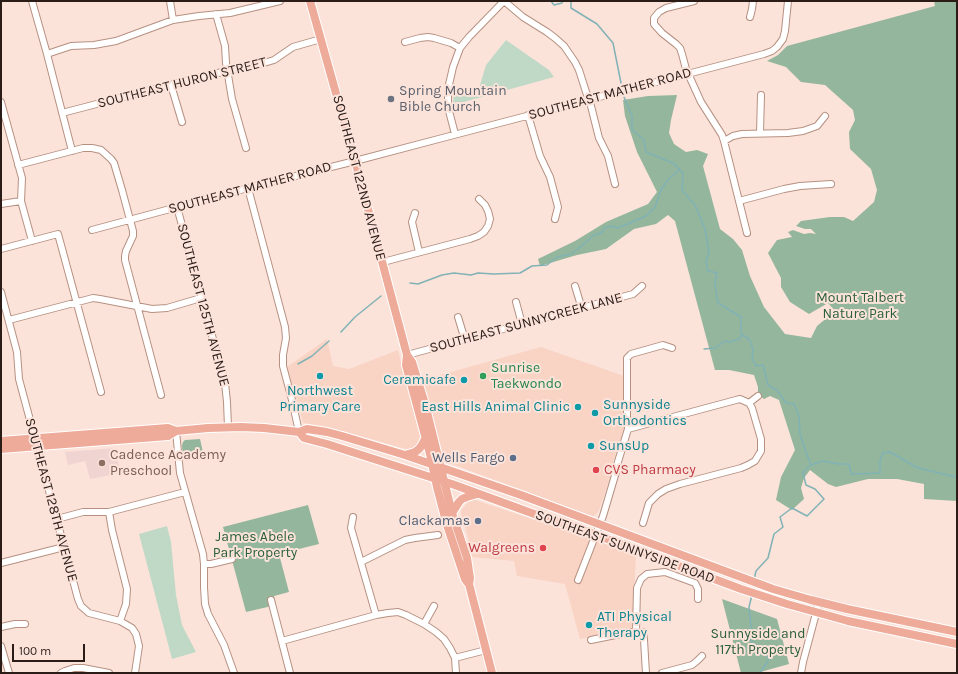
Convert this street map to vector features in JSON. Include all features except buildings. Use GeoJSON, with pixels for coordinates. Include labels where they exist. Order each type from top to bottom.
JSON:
{"type":"FeatureCollection","features":[{"type":"Feature","properties":{"kind":"main road","name":"SOUTHEAST 122ND AVENUE"},"geometry":{"type":"LineString","coordinates":[[310,1],[383,262],[407,355],[406,365],[426,437],[436,466],[444,481],[452,513],[467,558],[470,578],[469,584],[492,673]]}},
{"type":"Feature","properties":{"kind":"main road","name":"SOUTHEAST 122ND AVENUE"},"geometry":{"type":"LineString","coordinates":[[407,355],[412,362],[424,404],[436,466],[435,478],[447,525],[465,579],[469,584]]}},
{"type":"Feature","properties":{"kind":"main road"},"geometry":{"type":"LineString","coordinates":[[412,385],[416,388],[420,401],[424,404]]}},
{"type":"Feature","properties":{"kind":"main road","name":"SOUTHEAST SUNNYSIDE ROAD"},"geometry":{"type":"LineString","coordinates":[[1,450],[36,442],[168,428],[176,431],[228,428],[264,428],[299,432],[307,429],[342,436],[405,455],[521,495],[773,589],[853,610],[957,632]]}},
{"type":"Feature","properties":{"kind":"main road","name":"SOUTHEAST SUNNYSIDE ROAD"},"geometry":{"type":"LineString","coordinates":[[1,441],[106,441],[168,436],[176,431]]}},
{"type":"Feature","properties":{"kind":"main road"},"geometry":{"type":"LineString","coordinates":[[106,441],[120,432]]}},
{"type":"Feature","properties":{"kind":"main road","name":"SOUTHEAST SUNNYSIDE ROAD"},"geometry":{"type":"LineString","coordinates":[[299,432],[304,438],[444,481],[741,589],[816,613],[957,644]]}},
{"type":"Feature","properties":{"kind":"main road"},"geometry":{"type":"LineString","coordinates":[[327,444],[342,436]]}},
{"type":"Feature","properties":{"kind":"main road"},"geometry":{"type":"LineString","coordinates":[[405,455],[419,450],[426,437]]}},
{"type":"Feature","properties":{"kind":"main road"},"geometry":{"type":"LineString","coordinates":[[452,513],[462,499],[467,496],[477,494]]}},
{"type":"Feature","properties":{"kind":"street"},"geometry":{"type":"LineString","coordinates":[[32,1],[72,151]]}},
{"type":"Feature","properties":{"kind":"street"},"geometry":{"type":"LineString","coordinates":[[170,1],[173,20]]}},
{"type":"Feature","properties":{"kind":"street"},"geometry":{"type":"LineString","coordinates":[[47,54],[71,46],[104,44],[116,41],[173,20],[186,17],[230,13],[276,1]]}},
{"type":"Feature","properties":{"kind":"street"},"geometry":{"type":"LineString","coordinates":[[455,134],[448,101],[448,89],[453,67],[460,48],[468,37],[504,1],[523,17],[547,32],[564,46],[575,62],[591,106],[599,138],[608,156],[615,184]]}},
{"type":"Feature","properties":{"kind":"street"},"geometry":{"type":"LineString","coordinates":[[694,1],[666,8],[659,12],[654,18],[654,24],[680,48],[686,69],[705,109],[724,141],[747,232]]}},
{"type":"Feature","properties":{"kind":"street"},"geometry":{"type":"LineString","coordinates":[[750,17],[753,1]]}},
{"type":"Feature","properties":{"kind":"street","name":"SOUTHEAST MATHER ROAD"},"geometry":{"type":"LineString","coordinates":[[92,230],[764,54],[775,49],[781,43],[784,36],[788,1]]}},
{"type":"Feature","properties":{"kind":"street"},"geometry":{"type":"LineString","coordinates":[[216,14],[225,46],[225,57],[232,99],[246,148]]}},
{"type":"Feature","properties":{"kind":"street"},"geometry":{"type":"LineString","coordinates":[[404,42],[428,37],[451,43],[460,48]]}},
{"type":"Feature","properties":{"kind":"street","name":"SOUTHEAST HURON STREET"},"geometry":{"type":"LineString","coordinates":[[62,113],[204,76],[274,60],[293,47],[321,39]]}},
{"type":"Feature","properties":{"kind":"street"},"geometry":{"type":"LineString","coordinates":[[171,85],[182,122]]}},
{"type":"Feature","properties":{"kind":"street"},"geometry":{"type":"LineString","coordinates":[[760,133],[761,94]]}},
{"type":"Feature","properties":{"kind":"street"},"geometry":{"type":"LineString","coordinates":[[1,102],[22,178],[21,202],[32,241]]}},
{"type":"Feature","properties":{"kind":"street"},"geometry":{"type":"LineString","coordinates":[[528,116],[540,156],[550,177],[558,207],[555,219]]}},
{"type":"Feature","properties":{"kind":"street"},"geometry":{"type":"LineString","coordinates":[[724,141],[733,136],[742,134],[788,133],[803,131],[817,126],[825,116]]}},
{"type":"Feature","properties":{"kind":"street"},"geometry":{"type":"LineString","coordinates":[[1,131],[8,129]]}},
{"type":"Feature","properties":{"kind":"street"},"geometry":{"type":"LineString","coordinates":[[18,165],[83,148],[101,150],[111,159],[116,168],[133,236],[126,251],[125,260],[161,395]]}},
{"type":"Feature","properties":{"kind":"street"},"geometry":{"type":"LineString","coordinates":[[739,201],[800,186],[831,184]]}},
{"type":"Feature","properties":{"kind":"street"},"geometry":{"type":"LineString","coordinates":[[248,188],[285,327],[286,338],[283,366],[299,432]]}},
{"type":"Feature","properties":{"kind":"street"},"geometry":{"type":"LineString","coordinates":[[383,262],[478,236],[484,232],[490,219],[485,205],[479,199]]}},
{"type":"Feature","properties":{"kind":"street"},"geometry":{"type":"LineString","coordinates":[[1,204],[21,202]]}},
{"type":"Feature","properties":{"kind":"street","name":"SOUTHEAST 125TH AVENUE"},"geometry":{"type":"LineString","coordinates":[[177,207],[225,384],[228,428]]}},
{"type":"Feature","properties":{"kind":"street"},"geometry":{"type":"LineString","coordinates":[[415,213],[412,222],[419,252]]}},
{"type":"Feature","properties":{"kind":"street"},"geometry":{"type":"LineString","coordinates":[[1,249],[58,234],[101,392]]}},
{"type":"Feature","properties":{"kind":"street"},"geometry":{"type":"LineString","coordinates":[[576,286],[582,309]]}},
{"type":"Feature","properties":{"kind":"street","name":"SOUTHEAST SUNNYCREEK LANE"},"geometry":{"type":"LineString","coordinates":[[407,355],[582,309],[633,294],[642,286]]}},
{"type":"Feature","properties":{"kind":"street","name":"SOUTHEAST 128TH AVENUE"},"geometry":{"type":"LineString","coordinates":[[1,292],[17,352],[18,379],[78,599],[81,606],[89,613],[120,621],[132,628],[139,642],[139,652],[135,673]]}},
{"type":"Feature","properties":{"kind":"street"},"geometry":{"type":"LineString","coordinates":[[8,320],[87,299],[100,299],[152,309],[167,308],[201,298]]}},
{"type":"Feature","properties":{"kind":"street"},"geometry":{"type":"LineString","coordinates":[[516,302],[522,324]]}},
{"type":"Feature","properties":{"kind":"street"},"geometry":{"type":"LineString","coordinates":[[458,317],[465,340]]}},
{"type":"Feature","properties":{"kind":"street"},"geometry":{"type":"LineString","coordinates":[[578,580],[600,524],[628,429],[627,358],[631,354],[663,345],[672,348]]}},
{"type":"Feature","properties":{"kind":"street"},"geometry":{"type":"LineString","coordinates":[[749,403],[758,396]]}},
{"type":"Feature","properties":{"kind":"street"},"geometry":{"type":"LineString","coordinates":[[628,429],[740,399],[749,403],[752,408],[761,439],[761,451],[755,461],[748,465],[680,484],[666,489],[658,494],[649,503],[643,523]]}},
{"type":"Feature","properties":{"kind":"street"},"geometry":{"type":"LineString","coordinates":[[176,431],[179,467],[203,554],[205,604],[210,619],[224,645],[233,673]]}},
{"type":"Feature","properties":{"kind":"street"},"geometry":{"type":"LineString","coordinates":[[57,519],[83,512],[109,512],[185,492]]}},
{"type":"Feature","properties":{"kind":"street"},"geometry":{"type":"LineString","coordinates":[[109,512],[128,597],[120,621]]}},
{"type":"Feature","properties":{"kind":"street"},"geometry":{"type":"LineString","coordinates":[[353,517],[351,528],[376,615]]}},
{"type":"Feature","properties":{"kind":"street"},"geometry":{"type":"LineString","coordinates":[[361,562],[405,540],[438,535]]}},
{"type":"Feature","properties":{"kind":"street"},"geometry":{"type":"LineString","coordinates":[[1,564],[64,548]]}},
{"type":"Feature","properties":{"kind":"street"},"geometry":{"type":"LineString","coordinates":[[204,564],[211,564],[232,559]]}},
{"type":"Feature","properties":{"kind":"street"},"geometry":{"type":"LineString","coordinates":[[636,632],[637,588],[641,579],[646,574],[665,572],[695,583],[698,589],[698,599]]}},
{"type":"Feature","properties":{"kind":"street"},"geometry":{"type":"LineString","coordinates":[[271,600],[290,673]]}},
{"type":"Feature","properties":{"kind":"street"},"geometry":{"type":"LineString","coordinates":[[801,673],[819,602]]}},
{"type":"Feature","properties":{"kind":"street"},"geometry":{"type":"LineString","coordinates":[[424,624],[434,606]]}},
{"type":"Feature","properties":{"kind":"street"},"geometry":{"type":"LineString","coordinates":[[282,641],[376,615],[388,612],[398,612],[424,624],[444,639],[454,658],[456,673]]}},
{"type":"Feature","properties":{"kind":"street"},"geometry":{"type":"LineString","coordinates":[[1,627],[15,624],[25,624]]}},
{"type":"Feature","properties":{"kind":"street"},"geometry":{"type":"LineString","coordinates":[[591,640],[643,632],[646,673]]}},
{"type":"Feature","properties":{"kind":"street"},"geometry":{"type":"LineString","coordinates":[[1,646],[9,673]]}},
{"type":"Feature","properties":{"kind":"street"},"geometry":{"type":"LineString","coordinates":[[454,658],[486,650]]}},
{"type":"Feature","properties":{"kind":"street"},"geometry":{"type":"LineString","coordinates":[[662,673],[692,665],[702,656]]}},
{"type":"Feature","properties":{"kind":"street"},"geometry":{"type":"LineString","coordinates":[[61,673],[74,668],[84,668],[107,673]]}},
{"type":"Feature","properties":{"kind":"shaded area"},"geometry":{"type":"Polygon","coordinates":[[[327,339],[333,366],[349,369],[398,350],[420,436],[416,447],[413,449],[406,449],[335,429],[303,422],[287,367],[327,339]]]}},
{"type":"Feature","properties":{"kind":"shaded area"},"geometry":{"type":"Polygon","coordinates":[[[541,347],[624,376],[624,429],[599,510],[594,516],[449,463],[444,459],[422,380],[541,347]]]}},
{"type":"Feature","properties":{"kind":"shaded area","name":"Cadence Academy Preschool"},"geometry":{"type":"Polygon","coordinates":[[[115,448],[121,473],[90,479],[85,461],[68,465],[65,452],[115,448]]]}},
{"type":"Feature","properties":{"kind":"shaded area"},"geometry":{"type":"Polygon","coordinates":[[[475,500],[604,543],[636,556],[631,628],[629,630],[580,639],[565,584],[517,576],[514,561],[472,557],[461,513],[461,510],[468,501],[475,500]]]}},
{"type":"Feature","properties":{"kind":"green space","name":"Mount Talbert Nature Park"},"geometry":{"type":"Polygon","coordinates":[[[934,1],[957,1],[957,501],[924,499],[924,484],[897,479],[868,479],[836,487],[828,484],[810,470],[804,478],[801,488],[804,499],[792,510],[776,500],[781,477],[795,450],[779,400],[770,396],[764,399],[760,396],[754,375],[729,370],[715,370],[675,221],[668,215],[656,224],[634,229],[606,249],[577,255],[540,266],[538,259],[575,241],[606,222],[648,204],[657,192],[637,152],[625,116],[623,100],[648,96],[677,95],[669,133],[674,144],[686,152],[697,150],[708,154],[703,166],[720,229],[733,239],[742,250],[750,276],[764,307],[785,334],[811,338],[817,326],[835,311],[828,303],[809,314],[790,302],[781,287],[781,278],[768,253],[777,240],[792,237],[788,232],[793,230],[804,234],[816,234],[811,229],[796,226],[801,221],[830,217],[844,217],[853,221],[874,202],[877,190],[871,169],[850,149],[849,132],[855,120],[853,110],[825,85],[801,82],[786,67],[767,61],[778,55],[787,46],[935,6],[934,1]]]}},
{"type":"Feature","properties":{"kind":"green space"},"geometry":{"type":"Polygon","coordinates":[[[506,40],[549,70],[554,77],[453,105],[454,91],[477,95],[486,65],[506,40]]]}},
{"type":"Feature","properties":{"kind":"green space"},"geometry":{"type":"Polygon","coordinates":[[[200,439],[204,457],[183,460],[183,442],[185,440],[200,439]]]}},
{"type":"Feature","properties":{"kind":"green space","name":"James Abele Park Property"},"geometry":{"type":"Polygon","coordinates":[[[308,505],[319,544],[279,554],[289,592],[274,596],[276,605],[246,612],[223,527],[308,505]]]}},
{"type":"Feature","properties":{"kind":"green space"},"geometry":{"type":"Polygon","coordinates":[[[167,526],[171,542],[176,595],[182,625],[196,652],[172,659],[139,534],[167,526]]]}},
{"type":"Feature","properties":{"kind":"green space","name":"Sunnyside and 117th Property"},"geometry":{"type":"Polygon","coordinates":[[[722,599],[777,619],[789,664],[757,673],[741,673],[722,599]]]}},
{"type":"Feature","properties":{"kind":"waterway"},"geometry":{"type":"LineString","coordinates":[[551,1],[554,5],[562,3],[563,1]]}},
{"type":"Feature","properties":{"kind":"waterway"},"geometry":{"type":"LineString","coordinates":[[571,1],[571,8],[597,24],[613,43],[621,83]]}},
{"type":"Feature","properties":{"kind":"waterway"},"geometry":{"type":"LineString","coordinates":[[624,97],[632,116],[632,130],[644,140],[646,152],[673,163],[683,173],[682,190],[695,205],[705,229],[709,252],[706,261],[708,271],[717,273],[715,284],[718,303],[741,317],[741,334],[749,339],[753,349],[752,358],[756,366],[763,365],[768,385],[777,390],[786,403],[794,404],[799,416],[800,434],[811,465]]}},
{"type":"Feature","properties":{"kind":"waterway"},"geometry":{"type":"LineString","coordinates":[[410,283],[418,284],[442,275],[454,273],[471,275],[478,273],[520,273],[532,266],[547,265],[557,257],[571,254],[594,235],[601,233],[605,228],[611,226],[617,228],[646,216],[655,207],[662,188],[679,170]]}},
{"type":"Feature","properties":{"kind":"waterway"},"geometry":{"type":"LineString","coordinates":[[341,332],[355,317],[381,296]]}},
{"type":"Feature","properties":{"kind":"waterway"},"geometry":{"type":"LineString","coordinates":[[704,349],[715,348],[725,341],[730,342],[739,339],[743,335]]}},
{"type":"Feature","properties":{"kind":"waterway"},"geometry":{"type":"LineString","coordinates":[[298,364],[312,356],[329,341]]}},
{"type":"Feature","properties":{"kind":"waterway"},"geometry":{"type":"LineString","coordinates":[[754,580],[756,571],[768,558],[774,534],[783,527],[780,517],[792,508],[807,516],[824,499],[815,489],[806,485],[803,473],[811,465],[822,461],[849,464],[851,474],[880,473],[880,461],[883,453],[890,452],[918,468],[957,476]]}},
{"type":"Feature","properties":{"kind":"waterway"},"geometry":{"type":"LineString","coordinates":[[752,595],[749,607],[751,626],[748,638],[765,652],[769,659],[760,673]]}},
{"type":"Feature","properties":{"kind":"place","name":"Spring Mountain Bible Church"},"geometry":{"type":"Point","coordinates":[391,99]}},
{"type":"Feature","properties":{"kind":"place","name":"Northwest Primary Care"},"geometry":{"type":"Point","coordinates":[320,376]}},
{"type":"Feature","properties":{"kind":"place","name":"Sunrise Taekwondo"},"geometry":{"type":"Point","coordinates":[483,376]}},
{"type":"Feature","properties":{"kind":"place","name":"Ceramicafe"},"geometry":{"type":"Point","coordinates":[464,380]}},
{"type":"Feature","properties":{"kind":"place","name":"East Hills Animal Clinic"},"geometry":{"type":"Point","coordinates":[578,407]}},
{"type":"Feature","properties":{"kind":"place","name":"Sunnyside Orthodontics"},"geometry":{"type":"Point","coordinates":[595,413]}},
{"type":"Feature","properties":{"kind":"place","name":"SunsUp"},"geometry":{"type":"Point","coordinates":[591,446]}},
{"type":"Feature","properties":{"kind":"place","name":"Wells Fargo"},"geometry":{"type":"Point","coordinates":[513,458]}},
{"type":"Feature","properties":{"kind":"place","name":"Cadence Academy Preschool"},"geometry":{"type":"Point","coordinates":[102,463]}},
{"type":"Feature","properties":{"kind":"place","name":"CVS Pharmacy"},"geometry":{"type":"Point","coordinates":[596,470]}},
{"type":"Feature","properties":{"kind":"place","name":"Clackamas"},"geometry":{"type":"Point","coordinates":[478,521]}},
{"type":"Feature","properties":{"kind":"place","name":"Walgreens"},"geometry":{"type":"Point","coordinates":[543,548]}},
{"type":"Feature","properties":{"kind":"place","name":"ATI Physical Therapy"},"geometry":{"type":"Point","coordinates":[589,625]}}]}
